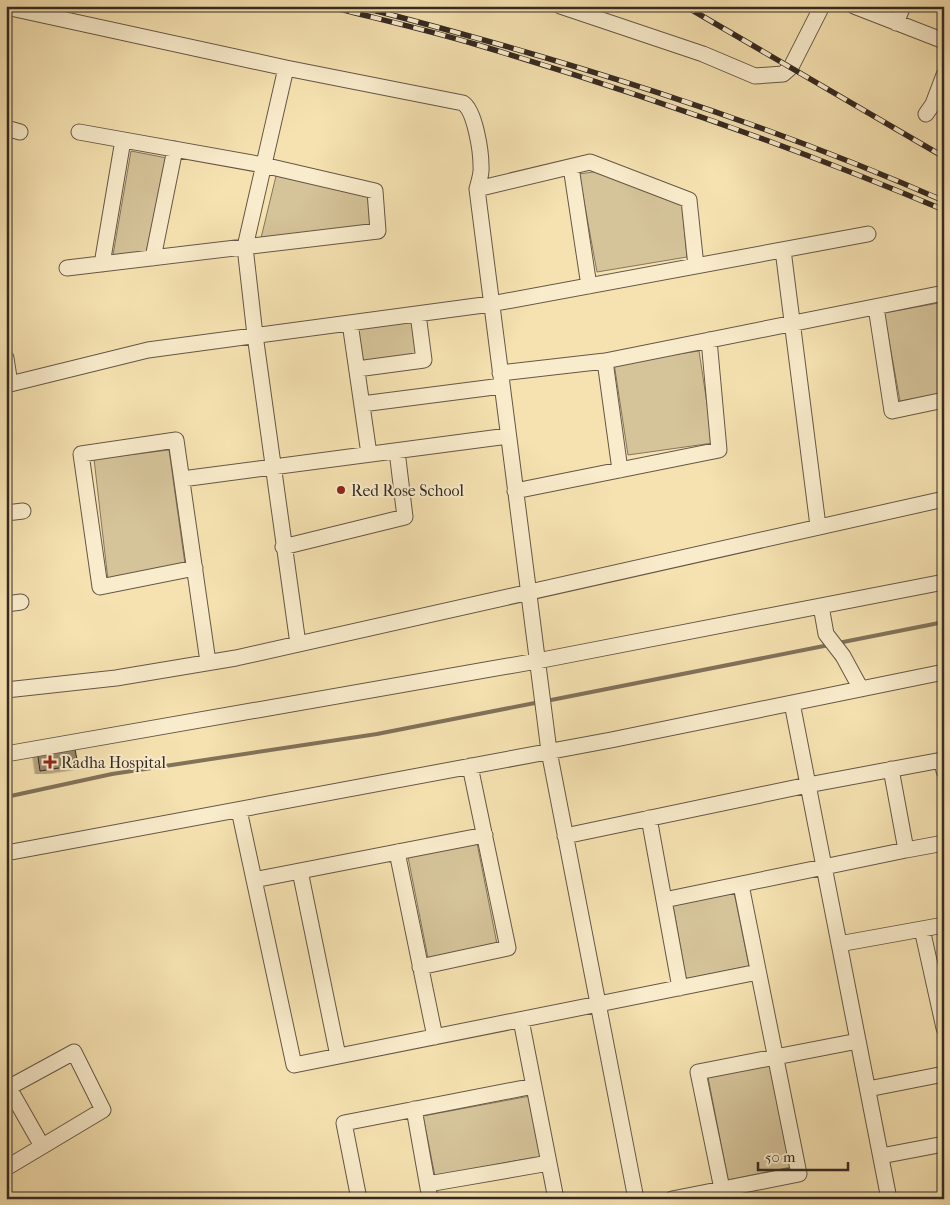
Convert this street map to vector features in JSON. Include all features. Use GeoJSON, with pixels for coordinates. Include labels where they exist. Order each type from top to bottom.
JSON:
{"type":"FeatureCollection","features":[{"type":"Feature","properties":{"kind":"street"},"geometry":{"type":"LineString","coordinates":[[560,6],[703,54],[755,76],[783,74],[791,67],[822,6]]}},
{"type":"Feature","properties":{"kind":"street"},"geometry":{"type":"LineString","coordinates":[[854,6],[944,41]]}},
{"type":"Feature","properties":{"kind":"street"},"geometry":{"type":"LineString","coordinates":[[896,23],[902,6]]}},
{"type":"Feature","properties":{"kind":"street"},"geometry":{"type":"LineString","coordinates":[[6,8],[286,68],[463,103],[468,107],[472,115],[482,165],[477,189],[549,751],[636,1199]]}},
{"type":"Feature","properties":{"kind":"street"},"geometry":{"type":"LineString","coordinates":[[286,68],[246,247],[254,336],[298,644]]}},
{"type":"Feature","properties":{"kind":"street"},"geometry":{"type":"LineString","coordinates":[[926,114],[933,104],[944,75]]}},
{"type":"Feature","properties":{"kind":"street"},"geometry":{"type":"LineString","coordinates":[[67,268],[378,231],[375,191],[263,165],[79,132]]}},
{"type":"Feature","properties":{"kind":"street"},"geometry":{"type":"LineString","coordinates":[[102,264],[123,140]]}},
{"type":"Feature","properties":{"kind":"street"},"geometry":{"type":"LineString","coordinates":[[153,258],[175,149]]}},
{"type":"Feature","properties":{"kind":"street"},"geometry":{"type":"LineString","coordinates":[[477,189],[590,162],[689,200],[696,266]]}},
{"type":"Feature","properties":{"kind":"street"},"geometry":{"type":"LineString","coordinates":[[571,166],[589,286]]}},
{"type":"Feature","properties":{"kind":"street"},"geometry":{"type":"LineString","coordinates":[[6,358],[8,384],[148,350],[491,304],[868,234]]}},
{"type":"Feature","properties":{"kind":"street"},"geometry":{"type":"LineString","coordinates":[[783,250],[818,526]]}},
{"type":"Feature","properties":{"kind":"street"},"geometry":{"type":"LineString","coordinates":[[362,404],[605,361],[944,293]]}},
{"type":"Feature","properties":{"kind":"street"},"geometry":{"type":"LineString","coordinates":[[876,306],[892,411],[944,400]]}},
{"type":"Feature","properties":{"kind":"street"},"geometry":{"type":"LineString","coordinates":[[357,369],[424,360],[418,314]]}},
{"type":"Feature","properties":{"kind":"street"},"geometry":{"type":"LineString","coordinates":[[350,323],[369,454]]}},
{"type":"Feature","properties":{"kind":"street"},"geometry":{"type":"LineString","coordinates":[[515,491],[719,450],[708,340]]}},
{"type":"Feature","properties":{"kind":"street"},"geometry":{"type":"LineString","coordinates":[[605,361],[620,470]]}},
{"type":"Feature","properties":{"kind":"street"},"geometry":{"type":"LineString","coordinates":[[182,479],[508,436]]}},
{"type":"Feature","properties":{"kind":"street"},"geometry":{"type":"LineString","coordinates":[[195,568],[100,587],[81,454],[176,440],[195,568],[208,662]]}},
{"type":"Feature","properties":{"kind":"street"},"geometry":{"type":"LineString","coordinates":[[283,547],[405,517],[398,451]]}},
{"type":"Feature","properties":{"kind":"street"},"geometry":{"type":"LineString","coordinates":[[6,690],[116,678],[298,644],[944,499]]}},
{"type":"Feature","properties":{"kind":"street"},"geometry":{"type":"LineString","coordinates":[[6,513],[23,511]]}},
{"type":"Feature","properties":{"kind":"street"},"geometry":{"type":"LineString","coordinates":[[6,754],[537,661],[944,582]]}},
{"type":"Feature","properties":{"kind":"street"},"geometry":{"type":"LineString","coordinates":[[821,606],[826,634],[843,656],[861,689]]}},
{"type":"Feature","properties":{"kind":"street"},"geometry":{"type":"LineString","coordinates":[[6,853],[549,751],[944,672]]}},
{"type":"Feature","properties":{"kind":"street"},"geometry":{"type":"LineString","coordinates":[[792,703],[889,1199]]}},
{"type":"Feature","properties":{"kind":"street"},"geometry":{"type":"LineString","coordinates":[[565,836],[808,785],[942,760],[944,771]]}},
{"type":"Feature","properties":{"kind":"street"},"geometry":{"type":"LineString","coordinates":[[420,967],[508,948],[470,766]]}},
{"type":"Feature","properties":{"kind":"street"},"geometry":{"type":"LineString","coordinates":[[891,770],[906,850]]}},
{"type":"Feature","properties":{"kind":"street"},"geometry":{"type":"LineString","coordinates":[[239,810],[294,1065],[758,972]]}},
{"type":"Feature","properties":{"kind":"street"},"geometry":{"type":"LineString","coordinates":[[649,818],[680,988]]}},
{"type":"Feature","properties":{"kind":"street"},"geometry":{"type":"LineString","coordinates":[[254,880],[485,835]]}},
{"type":"Feature","properties":{"kind":"street"},"geometry":{"type":"LineString","coordinates":[[664,900],[944,843]]}},
{"type":"Feature","properties":{"kind":"street"},"geometry":{"type":"LineString","coordinates":[[397,852],[435,1037]]}},
{"type":"Feature","properties":{"kind":"street"},"geometry":{"type":"LineString","coordinates":[[300,871],[338,1056]]}},
{"type":"Feature","properties":{"kind":"street"},"geometry":{"type":"LineString","coordinates":[[672,1199],[799,1174],[741,885]]}},
{"type":"Feature","properties":{"kind":"street"},"geometry":{"type":"LineString","coordinates":[[839,944],[944,925]]}},
{"type":"Feature","properties":{"kind":"street"},"geometry":{"type":"LineString","coordinates":[[922,929],[942,1010],[944,1028]]}},
{"type":"Feature","properties":{"kind":"street"},"geometry":{"type":"LineString","coordinates":[[521,1020],[556,1199]]}},
{"type":"Feature","properties":{"kind":"street"},"geometry":{"type":"LineString","coordinates":[[722,1189],[698,1072],[858,1041]]}},
{"type":"Feature","properties":{"kind":"street"},"geometry":{"type":"LineString","coordinates":[[6,1168],[103,1110],[74,1052],[7,1089],[42,1146]]}},
{"type":"Feature","properties":{"kind":"street"},"geometry":{"type":"LineString","coordinates":[[868,1089],[944,1074]]}},
{"type":"Feature","properties":{"kind":"street"},"geometry":{"type":"LineString","coordinates":[[359,1199],[344,1123],[534,1086]]}},
{"type":"Feature","properties":{"kind":"street"},"geometry":{"type":"LineString","coordinates":[[414,1109],[429,1192],[549,1163]]}},
{"type":"Feature","properties":{"kind":"street"},"geometry":{"type":"LineString","coordinates":[[881,1156],[944,1144]]}},
{"type":"Feature","properties":{"kind":"shaded area"},"geometry":{"type":"Polygon","coordinates":[[[131,151],[167,158],[146,253],[113,255],[131,151]]]}},
{"type":"Feature","properties":{"kind":"shaded area"},"geometry":{"type":"Polygon","coordinates":[[[600,171],[682,205],[687,257],[597,272],[579,174],[600,171]]]}},
{"type":"Feature","properties":{"kind":"shaded area"},"geometry":{"type":"Polygon","coordinates":[[[276,176],[371,194],[373,226],[261,238],[276,176]]]}},
{"type":"Feature","properties":{"kind":"shaded area"},"geometry":{"type":"Polygon","coordinates":[[[944,302],[944,393],[900,401],[884,313],[944,302]]]}},
{"type":"Feature","properties":{"kind":"shaded area"},"geometry":{"type":"Polygon","coordinates":[[[413,321],[417,356],[362,363],[358,328],[413,321]]]}},
{"type":"Feature","properties":{"kind":"shaded area"},"geometry":{"type":"Polygon","coordinates":[[[699,351],[713,443],[628,455],[614,363],[699,351]]]}},
{"type":"Feature","properties":{"kind":"shaded area"},"geometry":{"type":"Polygon","coordinates":[[[169,450],[185,564],[108,580],[94,459],[169,450]]]}},
{"type":"Feature","properties":{"kind":"shaded area"},"geometry":{"type":"Polygon","coordinates":[[[477,843],[497,944],[428,958],[408,857],[477,843]]]}},
{"type":"Feature","properties":{"kind":"shaded area"},"geometry":{"type":"Polygon","coordinates":[[[734,892],[749,966],[686,979],[673,905],[734,892]]]}},
{"type":"Feature","properties":{"kind":"shaded area"},"geometry":{"type":"Polygon","coordinates":[[[770,1065],[791,1167],[728,1180],[708,1077],[770,1065]]]}},
{"type":"Feature","properties":{"kind":"shaded area"},"geometry":{"type":"Polygon","coordinates":[[[530,1096],[541,1156],[435,1176],[423,1116],[530,1096]]]}},
{"type":"Feature","properties":{"kind":"building"},"geometry":{"type":"Polygon","coordinates":[[[74,744],[78,765],[40,771],[37,750],[74,744]]]}},
{"type":"Feature","properties":{"kind":"waterway"},"geometry":{"type":"LineString","coordinates":[[838,643],[944,622]]}},
{"type":"Feature","properties":{"kind":"waterway"},"geometry":{"type":"LineString","coordinates":[[546,701],[829,645]]}},
{"type":"Feature","properties":{"kind":"waterway"},"geometry":{"type":"LineString","coordinates":[[6,797],[112,774],[377,734],[540,702]]}},
{"type":"Feature","properties":{"kind":"railway"},"geometry":{"type":"LineString","coordinates":[[328,6],[478,45],[655,101],[771,142],[944,210]]}},
{"type":"Feature","properties":{"kind":"railway"},"geometry":{"type":"LineString","coordinates":[[685,6],[944,157]]}},
{"type":"Feature","properties":{"kind":"railway"},"geometry":{"type":"LineString","coordinates":[[365,8],[512,48],[659,93],[803,143],[944,201]]}},
{"type":"Feature","properties":{"kind":"place","name":"Red Rose School"},"geometry":{"type":"Point","coordinates":[341,490]}},
{"type":"Feature","properties":{"kind":"place","name":"Radha Hospital"},"geometry":{"type":"Point","coordinates":[50,762]}}]}
